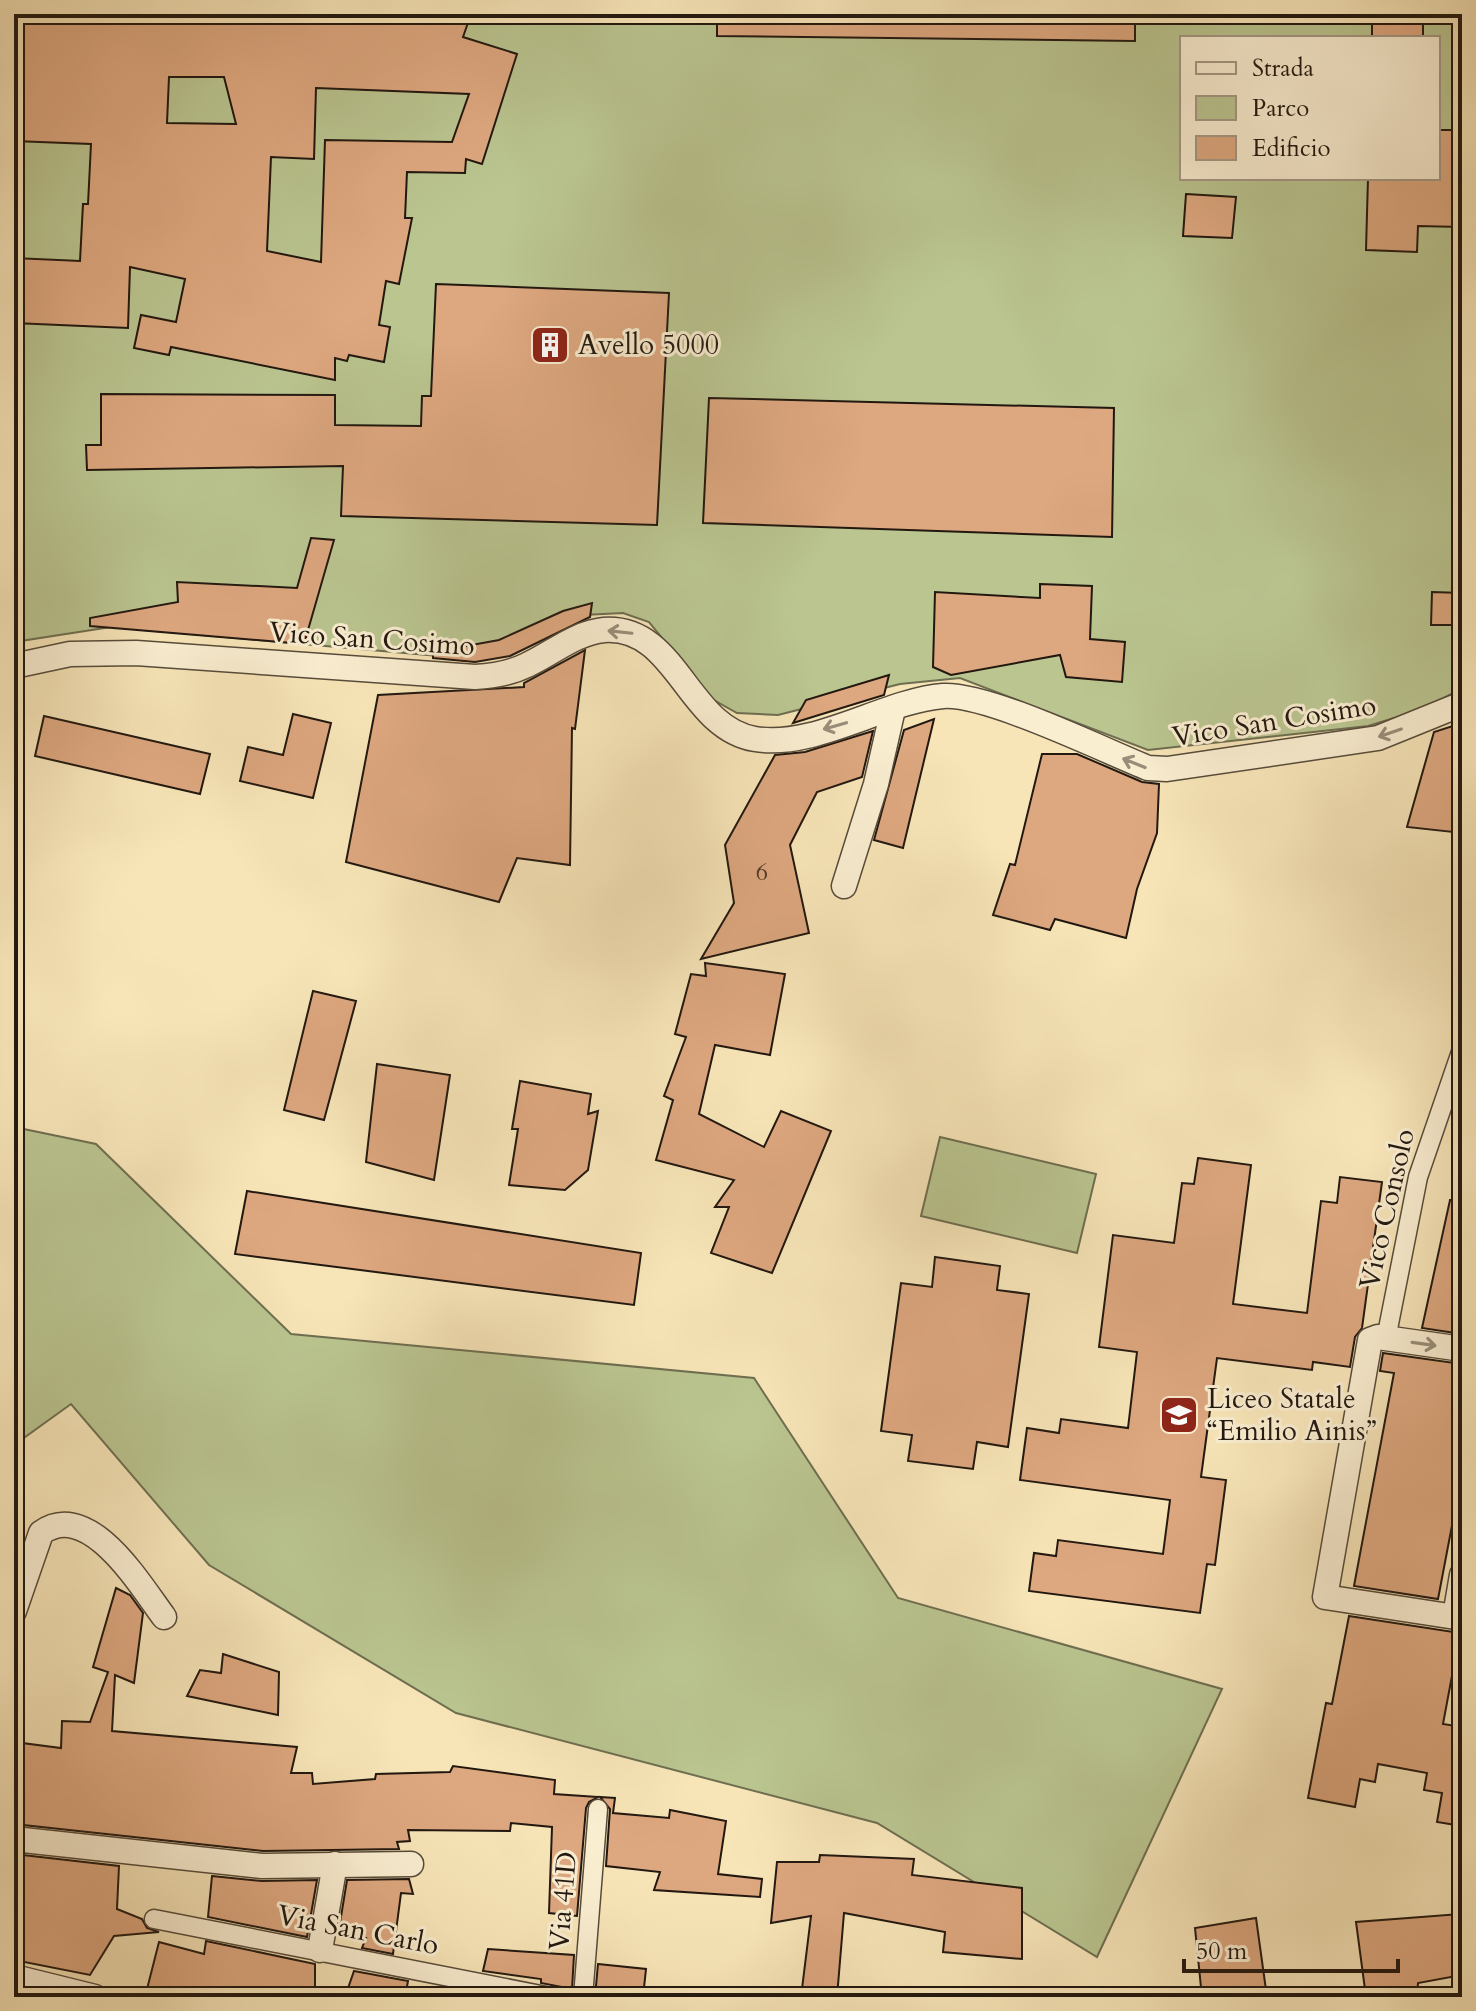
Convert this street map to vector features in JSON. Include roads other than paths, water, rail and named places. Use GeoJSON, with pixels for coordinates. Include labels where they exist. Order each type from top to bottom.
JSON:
{"type":"FeatureCollection","features":[{"type":"Feature","properties":{"kind":"street","name":"Vico San Cosimo"},"geometry":{"type":"LineString","coordinates":[[14,666],[70,654],[136,653],[475,677],[527,665],[587,634],[621,631],[648,642],[700,704],[736,734],[757,740],[801,735],[940,696],[959,696],[1148,768],[1167,769],[1378,738],[1462,704]]}},
{"type":"Feature","properties":{"kind":"street"},"geometry":{"type":"LineString","coordinates":[[844,886],[876,784],[893,709]]}},
{"type":"Feature","properties":{"kind":"street","name":"Vico Consolo"},"geometry":{"type":"LineString","coordinates":[[1386,1339],[1418,1177],[1462,1049]]}},
{"type":"Feature","properties":{"kind":"street"},"geometry":{"type":"LineString","coordinates":[[1462,1349],[1386,1339],[1370,1340],[1325,1597],[1459,1617],[1462,1575]]}},
{"type":"Feature","properties":{"kind":"street"},"geometry":{"type":"LineString","coordinates":[[14,1611],[41,1533],[51,1526],[72,1524],[111,1547],[164,1617]]}},
{"type":"Feature","properties":{"kind":"street","name":"Via 41D"},"geometry":{"type":"LineString","coordinates":[[583,1997],[598,1809]]}},
{"type":"Feature","properties":{"kind":"street"},"geometry":{"type":"LineString","coordinates":[[14,1839],[262,1866],[411,1864]]}},
{"type":"Feature","properties":{"kind":"street"},"geometry":{"type":"LineString","coordinates":[[320,1950],[335,1864]]}},
{"type":"Feature","properties":{"kind":"street","name":"Via San Carlo"},"geometry":{"type":"LineString","coordinates":[[154,1919],[551,1997]]}},
{"type":"Feature","properties":{"kind":"street"},"geometry":{"type":"LineString","coordinates":[[14,1977],[38,1990],[95,1997]]}},
{"type":"Feature","properties":{"kind":"place","name":"Avello 5000"},"geometry":{"type":"Point","coordinates":[550,345]}},
{"type":"Feature","properties":{"kind":"place","name":"Liceo Statale “Emilio Ainis”"},"geometry":{"type":"Point","coordinates":[1179,1415]}}]}
